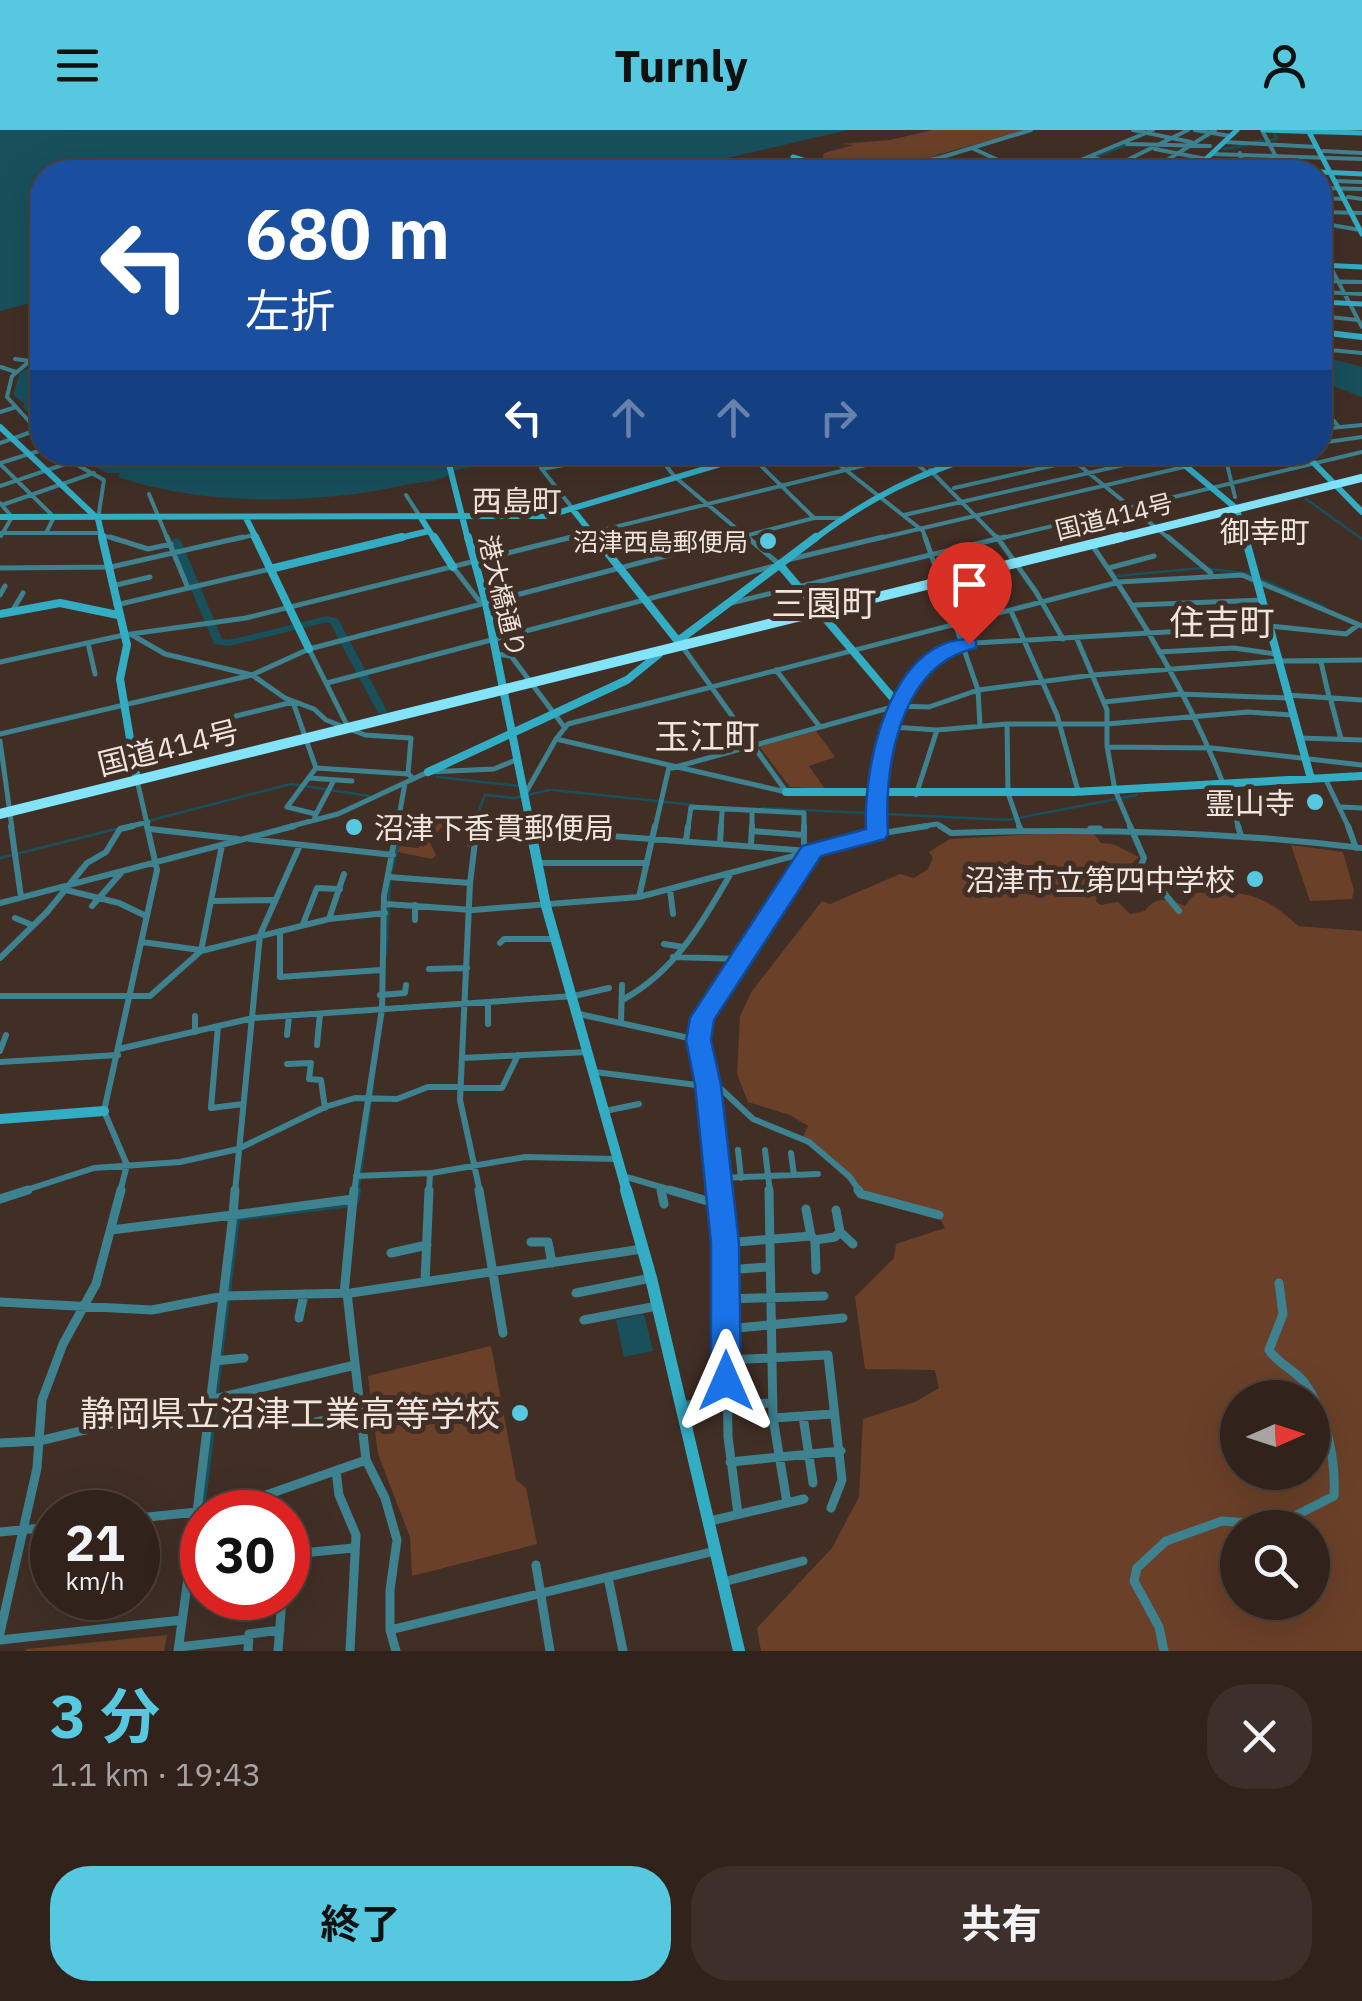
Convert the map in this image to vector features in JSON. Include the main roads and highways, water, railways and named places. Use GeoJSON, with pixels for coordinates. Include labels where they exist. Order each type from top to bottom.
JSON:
{"type":"FeatureCollection","features":[{"type":"Feature","properties":{"kind":"highway","name":"国道414号"},"geometry":{"type":"LineString","coordinates":[[5,812],[1362,478]]}},
{"type":"Feature","properties":{"kind":"water"},"geometry":{"type":"Polygon","coordinates":[[[0,130],[848,130],[719,160],[30,160],[30,303],[0,311],[0,130]]]}},
{"type":"Feature","properties":{"kind":"water"},"geometry":{"type":"Polygon","coordinates":[[[1332,359],[1362,367],[1362,397],[1332,386],[1332,359]]]}},
{"type":"Feature","properties":{"kind":"water"},"geometry":{"type":"Polygon","coordinates":[[[30,367],[30,415],[23,407],[25,404],[13,395],[20,373],[30,367]]]}},
{"type":"Feature","properties":{"kind":"water"},"geometry":{"type":"Polygon","coordinates":[[[483,465],[456,470],[438,479],[370,492],[297,499],[222,498],[186,493],[118,477],[120,473],[92,466],[483,465]]]}},
{"type":"Feature","properties":{"kind":"water"},"geometry":{"type":"Polygon","coordinates":[[[644,1314],[653,1351],[624,1357],[616,1320],[644,1314]]]}},
{"type":"Feature","properties":{"kind":"waterway"},"geometry":{"type":"LineString","coordinates":[[1254,142],[1277,139],[1273,131]]}},
{"type":"Feature","properties":{"kind":"waterway"},"geometry":{"type":"LineString","coordinates":[[1094,157],[1123,145],[1140,145]]}},
{"type":"Feature","properties":{"kind":"waterway"},"geometry":{"type":"LineString","coordinates":[[1224,149],[1247,145]]}},
{"type":"Feature","properties":{"kind":"waterway"},"geometry":{"type":"LineString","coordinates":[[1306,499],[1362,539]]}},
{"type":"Feature","properties":{"kind":"waterway"},"geometry":{"type":"LineString","coordinates":[[176,541],[218,642],[229,643],[327,619],[334,621],[382,711]]}},
{"type":"Feature","properties":{"kind":"waterway"},"geometry":{"type":"LineString","coordinates":[[1117,576],[1202,568]]}},
{"type":"Feature","properties":{"kind":"waterway"},"geometry":{"type":"LineString","coordinates":[[1210,569],[1251,574]]}},
{"type":"Feature","properties":{"kind":"waterway"},"geometry":{"type":"LineString","coordinates":[[1258,578],[1324,607]]}},
{"type":"Feature","properties":{"kind":"waterway"},"geometry":{"type":"LineString","coordinates":[[437,777],[520,786]]}},
{"type":"Feature","properties":{"kind":"waterway"},"geometry":{"type":"LineString","coordinates":[[148,821],[291,784],[369,796]]}},
{"type":"Feature","properties":{"kind":"waterway"},"geometry":{"type":"LineString","coordinates":[[475,821],[485,795],[514,798],[550,790]]}},
{"type":"Feature","properties":{"kind":"waterway"},"geometry":{"type":"LineString","coordinates":[[553,790],[694,805]]}},
{"type":"Feature","properties":{"kind":"waterway"},"geometry":{"type":"LineString","coordinates":[[762,808],[1008,820],[1137,795]]}},
{"type":"Feature","properties":{"kind":"waterway"},"geometry":{"type":"LineString","coordinates":[[392,870],[405,819],[434,822]]}},
{"type":"Feature","properties":{"kind":"waterway"},"geometry":{"type":"LineString","coordinates":[[0,858],[116,829]]}},
{"type":"Feature","properties":{"kind":"waterway"},"geometry":{"type":"LineString","coordinates":[[386,954],[390,882]]}},
{"type":"Feature","properties":{"kind":"waterway"},"geometry":{"type":"LineString","coordinates":[[361,1172],[373,1086]]}},
{"type":"Feature","properties":{"kind":"waterway"},"geometry":{"type":"LineString","coordinates":[[358,1192],[360,1180]]}},
{"type":"Feature","properties":{"kind":"waterway"},"geometry":{"type":"LineString","coordinates":[[357,1202],[359,1190]]}},
{"type":"Feature","properties":{"kind":"waterway"},"geometry":{"type":"LineString","coordinates":[[229,1292],[238,1219],[351,1205]]}},
{"type":"Feature","properties":{"kind":"waterway"},"geometry":{"type":"LineString","coordinates":[[221,1356],[228,1300]]}},
{"type":"Feature","properties":{"kind":"waterway"},"geometry":{"type":"LineString","coordinates":[[216,1396],[220,1364]]}},
{"type":"Feature","properties":{"kind":"waterway"},"geometry":{"type":"LineString","coordinates":[[205,1490],[216,1404]]}},
{"type":"Feature","properties":{"kind":"place","name":"沼津西島郵便局"},"geometry":{"type":"Point","coordinates":[768,541]}},
{"type":"Feature","properties":{"kind":"place","name":"霊山寺"},"geometry":{"type":"Point","coordinates":[1315,802]}},
{"type":"Feature","properties":{"kind":"place","name":"沼津下香貫郵便局"},"geometry":{"type":"Point","coordinates":[354,827]}},
{"type":"Feature","properties":{"kind":"place","name":"沼津市立第四中学校"},"geometry":{"type":"Point","coordinates":[1255,879]}},
{"type":"Feature","properties":{"kind":"place","name":"静岡県立沼津工業高等学校"},"geometry":{"type":"Point","coordinates":[520,1413]}},
{"type":"Feature","properties":{"kind":"district","name":"西島町"},"geometry":{"type":"Point","coordinates":[517,500]}},
{"type":"Feature","properties":{"kind":"district","name":"御幸町"},"geometry":{"type":"Point","coordinates":[1265,531]}},
{"type":"Feature","properties":{"kind":"district","name":"三園町"},"geometry":{"type":"Point","coordinates":[824,603]}},
{"type":"Feature","properties":{"kind":"district","name":"住吉町"},"geometry":{"type":"Point","coordinates":[1222,622]}},
{"type":"Feature","properties":{"kind":"district","name":"玉江町"},"geometry":{"type":"Point","coordinates":[707,736]}}]}
